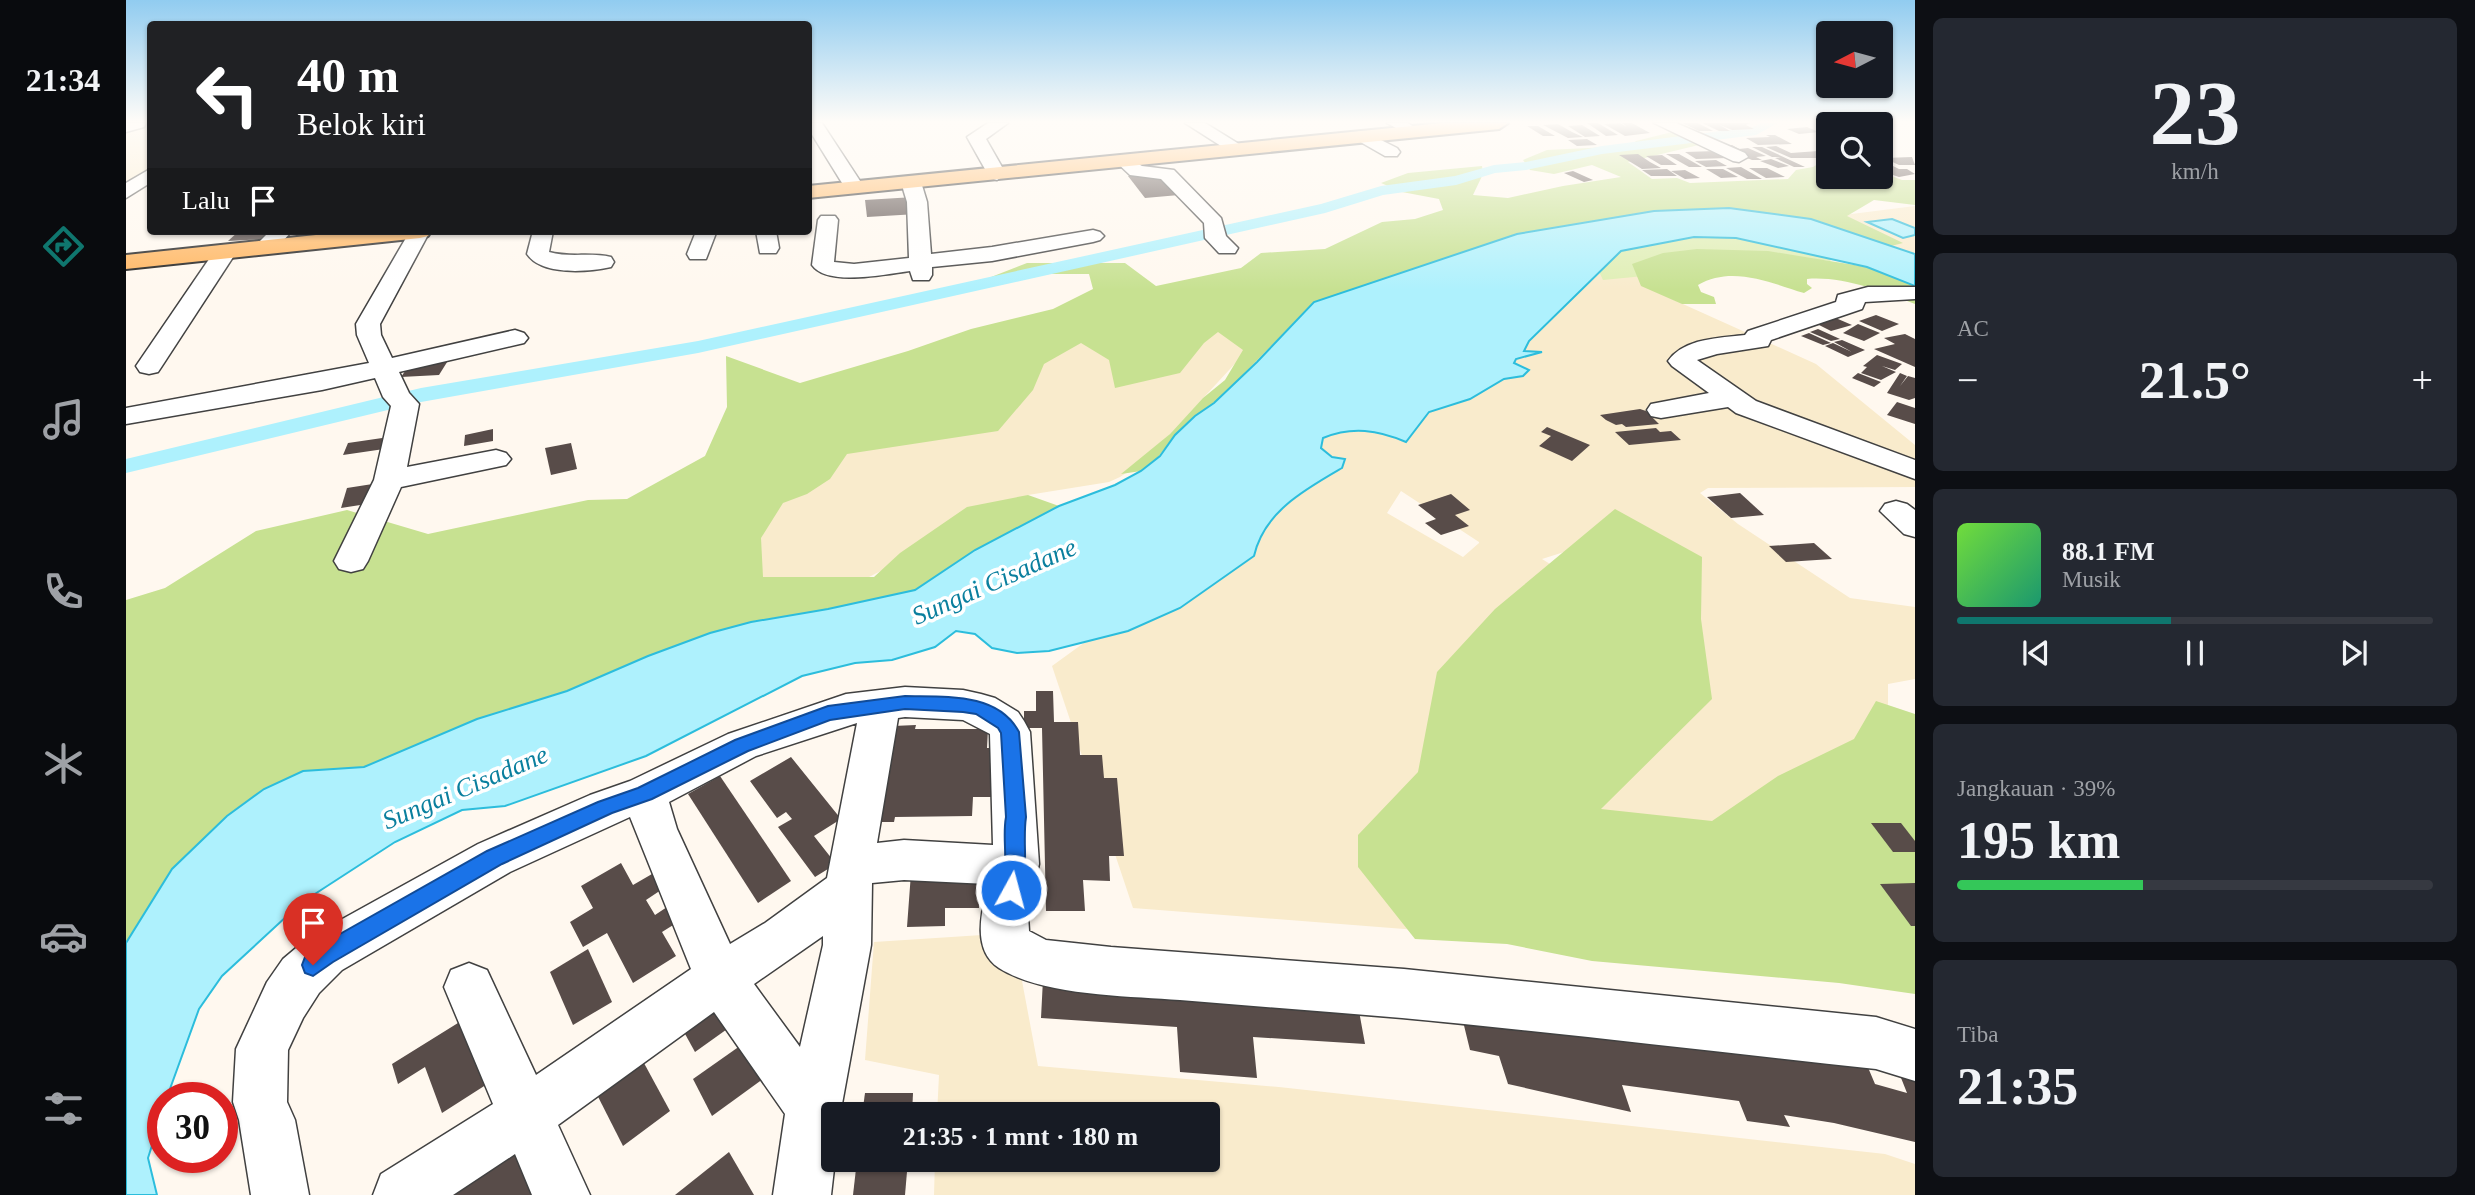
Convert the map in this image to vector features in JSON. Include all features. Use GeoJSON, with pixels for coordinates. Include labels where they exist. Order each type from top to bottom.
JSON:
{"type":"FeatureCollection","features":[{"type":"Feature","properties":{"kind":"main road"},"geometry":{"type":"LineString","coordinates":[[812,192],[946,179]]}},
{"type":"Feature","properties":{"kind":"main road"},"geometry":{"type":"LineString","coordinates":[[126,262],[226,251],[274,239],[354,235]]}},
{"type":"Feature","properties":{"kind":"street"},"geometry":{"type":"LineString","coordinates":[[126,192],[145,179]]}},
{"type":"Feature","properties":{"kind":"street"},"geometry":{"type":"LineString","coordinates":[[848,179],[854,187]]}},
{"type":"Feature","properties":{"kind":"street"},"geometry":{"type":"LineString","coordinates":[[1171,179],[1219,236]]}},
{"type":"Feature","properties":{"kind":"street"},"geometry":{"type":"LineString","coordinates":[[911,182],[917,202],[919,266]]}},
{"type":"Feature","properties":{"kind":"street"},"geometry":{"type":"LineString","coordinates":[[828,220],[823,265],[828,269],[919,266],[1093,236]]}},
{"type":"Feature","properties":{"kind":"street"},"geometry":{"type":"LineString","coordinates":[[351,561],[389,480],[401,400],[369,335],[368,324],[418,235]]}},
{"type":"Feature","properties":{"kind":"street"},"geometry":{"type":"LineString","coordinates":[[542,235],[538,254],[541,257],[565,264],[603,262]]}},
{"type":"Feature","properties":{"kind":"street"},"geometry":{"type":"LineString","coordinates":[[698,254],[705,235]]}},
{"type":"Feature","properties":{"kind":"street"},"geometry":{"type":"LineString","coordinates":[[149,366],[226,251]]}},
{"type":"Feature","properties":{"kind":"street"},"geometry":{"type":"LineString","coordinates":[[1912,293],[1868,294],[1846,300],[1854,304],[1757,336],[1759,341],[1707,348],[1681,360],[1684,366],[1746,407],[1915,470]]}},
{"type":"Feature","properties":{"kind":"street"},"geometry":{"type":"LineString","coordinates":[[126,416],[322,382],[515,338]]}},
{"type":"Feature","properties":{"kind":"street"},"geometry":{"type":"LineString","coordinates":[[1661,410],[1731,398]]}},
{"type":"Feature","properties":{"kind":"street"},"geometry":{"type":"LineString","coordinates":[[389,480],[496,459]]}},
{"type":"Feature","properties":{"kind":"street"},"geometry":{"type":"LineString","coordinates":[[280,1195],[267,1121],[260,1102],[262,1049],[285,1000],[301,976],[325,954],[494,858],[605,808],[645,794],[742,746],[828,713],[905,702],[963,705],[981,709],[1004,723],[1010,732],[1016,817],[1016,864],[1004,915],[1005,939],[1015,951],[1046,963],[1111,971],[1404,994],[1876,1043],[1915,1055]]}},
{"type":"Feature","properties":{"kind":"street"},"geometry":{"type":"LineString","coordinates":[[802,1195],[814,1106],[847,945],[849,877],[880,705]]}},
{"type":"Feature","properties":{"kind":"street"},"geometry":{"type":"LineString","coordinates":[[645,794],[655,829],[720,978],[791,1080],[814,1106]]}},
{"type":"Feature","properties":{"kind":"street"},"geometry":{"type":"LineString","coordinates":[[402,1195],[527,1114],[720,978],[782,939],[849,877],[904,860],[997,866],[1016,864]]}},
{"type":"Feature","properties":{"kind":"street"},"geometry":{"type":"LineString","coordinates":[[469,987],[561,1195]]}},
{"type":"Feature","properties":{"kind":"shaded area"},"geometry":{"type":"Polygon","coordinates":[[[1915,206],[1915,254],[1812,219],[1915,206]]]}},
{"type":"Feature","properties":{"kind":"shaded area"},"geometry":{"type":"Polygon","coordinates":[[[1604,250],[1669,263],[1674,300],[1816,364],[1915,445],[1915,487],[1708,488],[1700,493],[1738,524],[1850,598],[1915,607],[1915,679],[1888,684],[1888,725],[1759,852],[1565,803],[1621,534],[1542,559],[1563,572],[1430,931],[1133,908],[1052,666],[1325,468],[1343,469],[1312,460],[1309,432],[1604,250]],[[1401,491],[1387,513],[1463,557],[1479,542],[1401,491]]]}},
{"type":"Feature","properties":{"kind":"shaded area"},"geometry":{"type":"Polygon","coordinates":[[[1210,324],[1254,343],[1146,460],[1120,477],[1109,482],[1028,495],[838,593],[770,594],[737,553],[764,489],[1090,337],[1210,324]]]}},
{"type":"Feature","properties":{"kind":"shaded area"},"geometry":{"type":"Polygon","coordinates":[[[1013,933],[1038,1066],[1279,1087],[1885,1154],[1915,1164],[1915,1195],[934,1195],[935,1172],[1220,1172],[1220,1102],[938,1102],[939,1075],[865,1060],[874,942],[1013,933]]]}},
{"type":"Feature","properties":{"kind":"green space"},"geometry":{"type":"Polygon","coordinates":[[[1392,179],[1481,179],[1473,195],[1508,198],[1610,179],[1679,179],[1690,183],[1816,179],[1816,189],[1893,189],[1893,179],[1915,180],[1915,205],[1874,200],[1847,216],[1903,243],[1891,246],[1811,219],[1729,208],[1654,211],[1517,234],[1314,302],[1225,393],[1175,435],[1158,457],[1141,471],[1121,474],[1170,434],[1203,398],[1225,380],[1243,350],[1218,332],[1204,343],[1180,373],[1115,388],[1109,360],[1081,343],[1044,364],[1033,390],[998,431],[847,454],[830,479],[807,494],[783,503],[761,538],[763,577],[874,577],[900,553],[967,507],[1028,495],[1059,506],[961,559],[915,590],[828,609],[754,621],[710,633],[567,691],[477,719],[364,767],[303,771],[172,869],[126,943],[126,600],[165,588],[256,531],[347,510],[428,534],[588,500],[627,499],[705,456],[727,407],[726,356],[800,383],[971,329],[1053,309],[1093,289],[1089,274],[1046,274],[963,288],[1027,263],[1125,263],[1156,286],[1241,268],[1261,253],[1325,249],[1382,222],[1415,219],[1443,210],[1439,199],[1402,192],[1381,183],[1392,179]]]}},
{"type":"Feature","properties":{"kind":"green space"},"geometry":{"type":"Polygon","coordinates":[[[1687,234],[1777,243],[1826,255],[1831,261],[1748,254],[1644,276],[1603,280],[1590,252],[1687,234]]]}},
{"type":"Feature","properties":{"kind":"green space"},"geometry":{"type":"Polygon","coordinates":[[[1697,249],[1768,251],[1867,267],[1915,286],[1915,304],[1862,286],[1820,279],[1807,279],[1807,284],[1812,288],[1804,293],[1738,276],[1724,276],[1698,285],[1701,292],[1714,297],[1716,304],[1682,304],[1641,286],[1632,264],[1663,253],[1697,249]]]}},
{"type":"Feature","properties":{"kind":"green space"},"geometry":{"type":"Polygon","coordinates":[[[1615,509],[1702,557],[1701,619],[1712,699],[1601,809],[1712,821],[1778,776],[1854,739],[1876,701],[1915,714],[1915,994],[1839,983],[1592,961],[1507,944],[1415,939],[1358,867],[1358,835],[1418,772],[1437,672],[1495,609],[1615,509]]]}},
{"type":"Feature","properties":{"kind":"water","name":"Sungai Cisadane"},"geometry":{"type":"Polygon","coordinates":[[[1729,208],[1811,219],[1915,254],[1915,286],[1867,267],[1736,238],[1694,237],[1621,251],[1529,341],[1524,351],[1542,352],[1516,359],[1514,363],[1529,370],[1523,376],[1504,379],[1470,399],[1429,412],[1406,442],[1365,431],[1344,432],[1323,438],[1321,448],[1332,457],[1345,459],[1342,468],[1300,494],[1276,515],[1259,540],[1254,556],[1180,608],[1128,631],[1049,651],[1017,653],[992,648],[975,634],[956,631],[935,647],[892,660],[855,663],[802,676],[646,756],[505,806],[462,810],[395,842],[301,903],[222,976],[199,1009],[172,1082],[147,1082],[147,1173],[152,1173],[157,1195],[126,1195],[126,943],[172,869],[227,816],[264,789],[303,771],[364,767],[477,719],[567,691],[710,633],[751,622],[915,590],[975,550],[1059,506],[1115,485],[1141,471],[1160,456],[1175,435],[1195,416],[1214,403],[1257,362],[1314,302],[1517,234],[1654,211],[1729,208]]]}},
{"type":"Feature","properties":{"kind":"water"},"geometry":{"type":"Polygon","coordinates":[[[1892,219],[1915,228],[1915,235],[1903,238],[1867,222],[1892,219]]]}},
{"type":"Feature","properties":{"kind":"building"},"geometry":{"type":"Polygon","coordinates":[[[1130,179],[1165,179],[1179,195],[1145,198],[1130,179]]]}},
{"type":"Feature","properties":{"kind":"building"},"geometry":{"type":"Polygon","coordinates":[[[914,197],[917,214],[867,217],[865,200],[914,197]]]}},
{"type":"Feature","properties":{"kind":"building"},"geometry":{"type":"Polygon","coordinates":[[[235,235],[272,235],[268,239],[228,241],[235,235]]]}},
{"type":"Feature","properties":{"kind":"building"},"geometry":{"type":"Polygon","coordinates":[[[1876,315],[1899,324],[1882,331],[1859,321],[1876,315]]]}},
{"type":"Feature","properties":{"kind":"building"},"geometry":{"type":"Polygon","coordinates":[[[1831,316],[1852,325],[1831,331],[1811,321],[1831,316]]]}},
{"type":"Feature","properties":{"kind":"building"},"geometry":{"type":"Polygon","coordinates":[[[1858,324],[1880,333],[1864,341],[1843,333],[1858,324]]]}},
{"type":"Feature","properties":{"kind":"building"},"geometry":{"type":"Polygon","coordinates":[[[1818,329],[1840,339],[1831,341],[1810,332],[1818,329]]]}},
{"type":"Feature","properties":{"kind":"building"},"geometry":{"type":"Polygon","coordinates":[[[1809,333],[1831,343],[1823,345],[1801,336],[1809,333]]]}},
{"type":"Feature","properties":{"kind":"building"},"geometry":{"type":"Polygon","coordinates":[[[1905,334],[1915,339],[1915,367],[1874,349],[1895,344],[1884,338],[1905,334]]]}},
{"type":"Feature","properties":{"kind":"building"},"geometry":{"type":"Polygon","coordinates":[[[1842,340],[1865,350],[1848,357],[1825,346],[1833,343],[1852,352],[1834,342],[1842,340]]]}},
{"type":"Feature","properties":{"kind":"building"},"geometry":{"type":"Polygon","coordinates":[[[1877,355],[1902,364],[1895,370],[1882,366],[1896,372],[1881,380],[1861,373],[1867,367],[1863,366],[1877,355]]]}},
{"type":"Feature","properties":{"kind":"building"},"geometry":{"type":"Polygon","coordinates":[[[449,359],[439,375],[401,377],[412,361],[449,359]]]}},
{"type":"Feature","properties":{"kind":"building"},"geometry":{"type":"Polygon","coordinates":[[[1858,373],[1881,382],[1874,387],[1852,378],[1858,373]]]}},
{"type":"Feature","properties":{"kind":"building"},"geometry":{"type":"Polygon","coordinates":[[[1900,373],[1907,376],[1900,386],[1908,376],[1915,378],[1915,398],[1909,400],[1887,393],[1900,373]]]}},
{"type":"Feature","properties":{"kind":"building"},"geometry":{"type":"Polygon","coordinates":[[[1897,402],[1915,408],[1915,424],[1887,415],[1897,402]]]}},
{"type":"Feature","properties":{"kind":"building"},"geometry":{"type":"Polygon","coordinates":[[[1640,409],[1646,411],[1659,424],[1626,427],[1622,424],[1616,425],[1600,415],[1640,409]]]}},
{"type":"Feature","properties":{"kind":"building"},"geometry":{"type":"Polygon","coordinates":[[[1547,427],[1590,445],[1572,461],[1539,446],[1551,436],[1541,432],[1547,427]]]}},
{"type":"Feature","properties":{"kind":"building"},"geometry":{"type":"Polygon","coordinates":[[[1656,428],[1660,432],[1671,431],[1681,440],[1629,445],[1615,432],[1656,428]]]}},
{"type":"Feature","properties":{"kind":"building"},"geometry":{"type":"Polygon","coordinates":[[[493,429],[493,441],[464,446],[465,435],[493,429]]]}},
{"type":"Feature","properties":{"kind":"building"},"geometry":{"type":"Polygon","coordinates":[[[389,437],[384,449],[343,455],[348,443],[389,437]]]}},
{"type":"Feature","properties":{"kind":"building"},"geometry":{"type":"Polygon","coordinates":[[[571,443],[577,469],[551,475],[545,448],[571,443]]]}},
{"type":"Feature","properties":{"kind":"building"},"geometry":{"type":"Polygon","coordinates":[[[379,483],[373,503],[341,508],[347,488],[379,483]]]}},
{"type":"Feature","properties":{"kind":"building"},"geometry":{"type":"Polygon","coordinates":[[[1740,493],[1764,515],[1731,518],[1707,497],[1740,493]]]}},
{"type":"Feature","properties":{"kind":"building"},"geometry":{"type":"Polygon","coordinates":[[[1451,494],[1470,510],[1455,515],[1469,526],[1441,535],[1425,523],[1436,519],[1418,505],[1451,494]]]}},
{"type":"Feature","properties":{"kind":"building"},"geometry":{"type":"Polygon","coordinates":[[[1814,543],[1832,559],[1786,562],[1769,546],[1814,543]]]}},
{"type":"Feature","properties":{"kind":"building"},"geometry":{"type":"Polygon","coordinates":[[[1036,691],[1053,691],[1054,722],[1078,722],[1080,755],[1102,755],[1104,778],[1117,778],[1124,856],[1109,856],[1110,881],[1083,880],[1085,911],[1046,911],[1042,728],[1024,728],[1024,711],[1036,711],[1036,691]]]}},
{"type":"Feature","properties":{"kind":"building"},"geometry":{"type":"Polygon","coordinates":[[[916,725],[915,729],[988,729],[987,748],[996,748],[996,797],[973,797],[972,816],[895,817],[894,822],[873,822],[893,726],[916,725]]]}},
{"type":"Feature","properties":{"kind":"building"},"geometry":{"type":"Polygon","coordinates":[[[791,757],[841,819],[814,836],[836,864],[815,877],[778,827],[792,819],[786,812],[777,818],[750,781],[791,757]]]}},
{"type":"Feature","properties":{"kind":"building"},"geometry":{"type":"Polygon","coordinates":[[[720,776],[791,881],[758,903],[688,794],[720,776]]]}},
{"type":"Feature","properties":{"kind":"building"},"geometry":{"type":"Polygon","coordinates":[[[1871,823],[1901,823],[1915,841],[1915,852],[1893,852],[1871,823]]]}},
{"type":"Feature","properties":{"kind":"building"},"geometry":{"type":"Polygon","coordinates":[[[621,863],[633,885],[652,874],[661,890],[646,900],[655,915],[676,901],[686,917],[662,932],[676,956],[633,983],[607,933],[583,947],[570,922],[593,908],[581,886],[621,863]]]}},
{"type":"Feature","properties":{"kind":"building"},"geometry":{"type":"Polygon","coordinates":[[[979,872],[979,908],[945,908],[945,926],[907,927],[911,873],[979,872]]]}},
{"type":"Feature","properties":{"kind":"building"},"geometry":{"type":"Polygon","coordinates":[[[1915,883],[1915,926],[1911,926],[1880,884],[1915,883]]]}},
{"type":"Feature","properties":{"kind":"building"},"geometry":{"type":"Polygon","coordinates":[[[588,949],[612,1002],[573,1025],[550,972],[588,949]]]}},
{"type":"Feature","properties":{"kind":"building"},"geometry":{"type":"Polygon","coordinates":[[[1043,979],[1357,1000],[1365,1044],[1253,1037],[1257,1078],[1180,1072],[1177,1027],[1041,1018],[1043,979]]]}},
{"type":"Feature","properties":{"kind":"building"},"geometry":{"type":"Polygon","coordinates":[[[713,999],[730,1027],[695,1052],[679,1023],[713,999]]]}},
{"type":"Feature","properties":{"kind":"building"},"geometry":{"type":"Polygon","coordinates":[[[1459,1005],[1861,1051],[1875,1084],[1907,1093],[1892,1055],[1915,1062],[1915,1142],[1834,1123],[1784,1115],[1790,1127],[1747,1121],[1739,1101],[1622,1085],[1631,1112],[1508,1084],[1499,1056],[1470,1050],[1459,1005]]]}},
{"type":"Feature","properties":{"kind":"building"},"geometry":{"type":"Polygon","coordinates":[[[466,1018],[492,1081],[442,1113],[425,1067],[398,1084],[392,1064],[466,1018]]]}},
{"type":"Feature","properties":{"kind":"building"},"geometry":{"type":"Polygon","coordinates":[[[632,1041],[670,1111],[623,1146],[586,1073],[632,1041]]]}},
{"type":"Feature","properties":{"kind":"building"},"geometry":{"type":"Polygon","coordinates":[[[747,1041],[767,1076],[712,1116],[693,1079],[747,1041]]]}},
{"type":"Feature","properties":{"kind":"building"},"geometry":{"type":"Polygon","coordinates":[[[865,1093],[913,1093],[913,1102],[864,1102],[865,1093]]]}},
{"type":"Feature","properties":{"kind":"building"},"geometry":{"type":"Polygon","coordinates":[[[521,1149],[540,1195],[428,1195],[521,1149]]]}},
{"type":"Feature","properties":{"kind":"building"},"geometry":{"type":"Polygon","coordinates":[[[729,1152],[754,1195],[675,1195],[729,1152]]]}},
{"type":"Feature","properties":{"kind":"building"},"geometry":{"type":"Polygon","coordinates":[[[856,1172],[907,1172],[905,1195],[853,1195],[856,1172]]]}},
{"type":"Feature","properties":{"kind":"waterway"},"geometry":{"type":"LineString","coordinates":[[126,466],[421,395],[698,347],[1325,208],[1381,191],[1460,179]]}},
{"type":"Feature","properties":{"kind":"route"},"geometry":{"type":"LineString","coordinates":[[313,965],[325,954],[494,858],[605,808],[645,794],[742,746],[828,713],[905,702],[963,705],[981,709],[995,715],[1010,732],[1016,817],[1016,864],[1011,890]]}}]}
